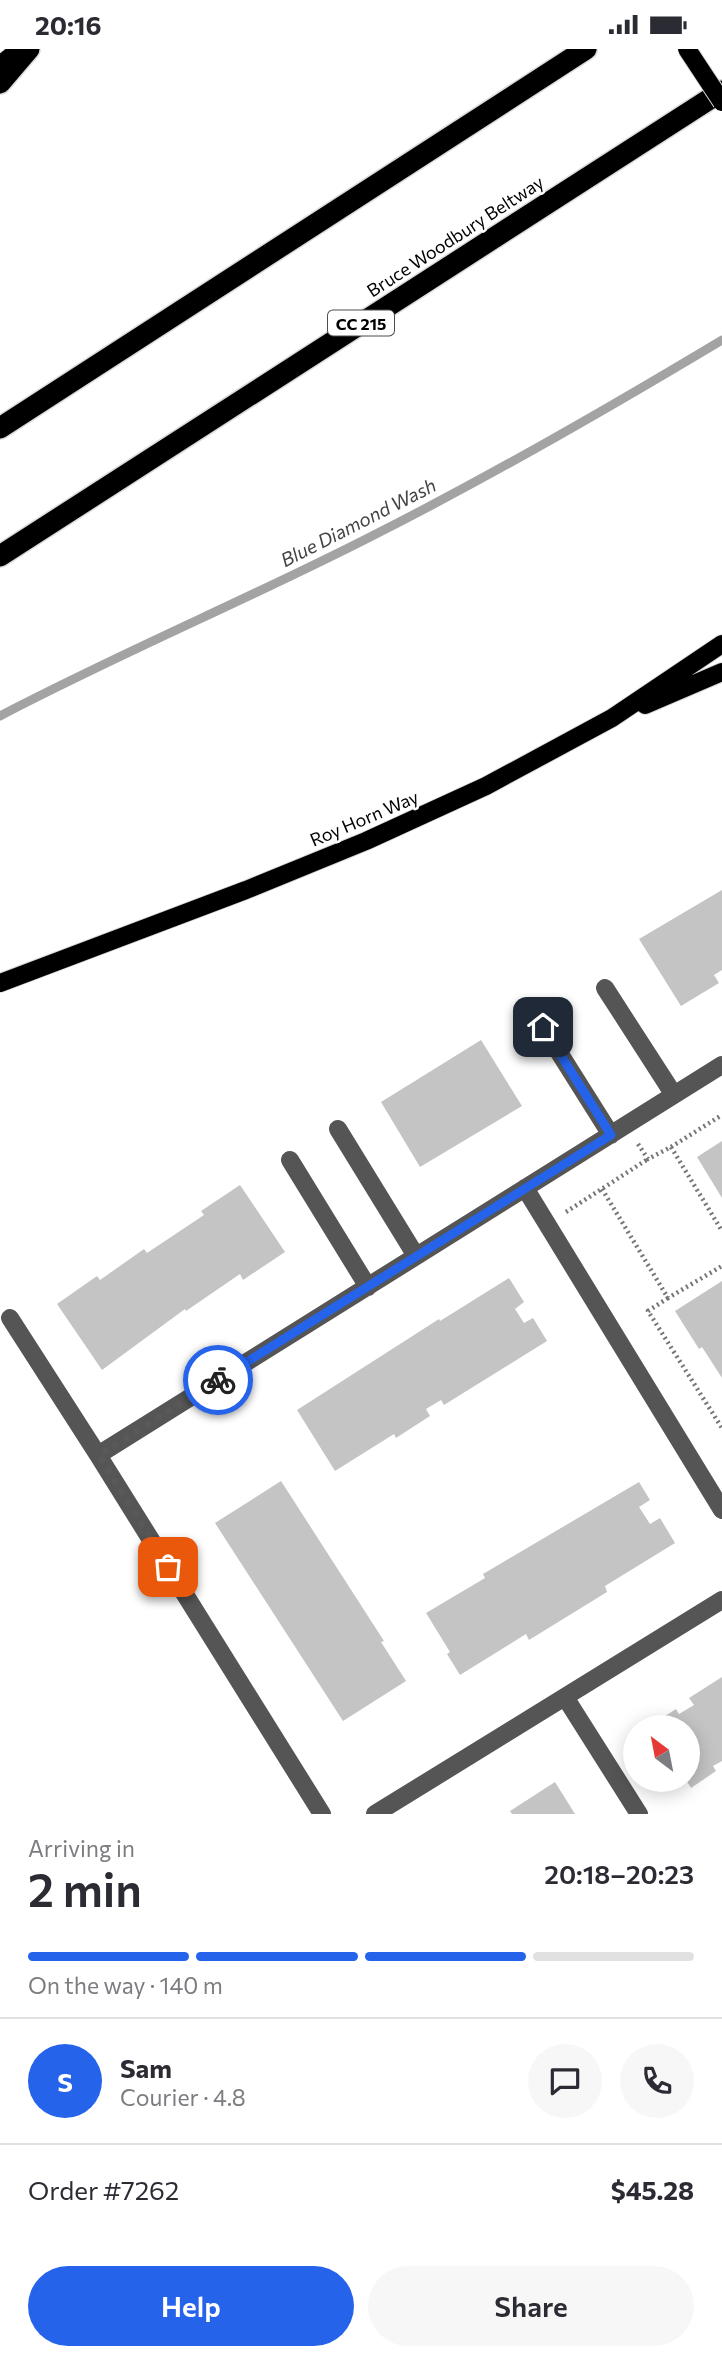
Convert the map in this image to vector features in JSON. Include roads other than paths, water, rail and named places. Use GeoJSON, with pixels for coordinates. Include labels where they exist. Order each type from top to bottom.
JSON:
{"type":"FeatureCollection","features":[{"type":"Feature","properties":{"kind":"highway"},"geometry":{"type":"LineString","coordinates":[[0,83],[29,49]]}},
{"type":"Feature","properties":{"kind":"highway"},"geometry":{"type":"LineString","coordinates":[[0,428],[586,49]]}},
{"type":"Feature","properties":{"kind":"highway","name":"Bruce Woodbury Beltway"},"geometry":{"type":"LineString","coordinates":[[0,556],[722,91]]}},
{"type":"Feature","properties":{"kind":"main road"},"geometry":{"type":"LineString","coordinates":[[0,65],[20,49]]}},
{"type":"Feature","properties":{"kind":"main road"},"geometry":{"type":"LineString","coordinates":[[687,49],[722,102]]}},
{"type":"Feature","properties":{"kind":"main road","name":"Roy Horn Way"},"geometry":{"type":"LineString","coordinates":[[0,983],[246,890],[366,841],[486,786],[612,718],[722,644]]}},
{"type":"Feature","properties":{"kind":"main road"},"geometry":{"type":"LineString","coordinates":[[612,718],[722,672]]}},
{"type":"Feature","properties":{"kind":"lane"},"geometry":{"type":"LineString","coordinates":[[605,989],[674,1095]]}},
{"type":"Feature","properties":{"kind":"lane"},"geometry":{"type":"LineString","coordinates":[[543,1027],[618,1130]]}},
{"type":"Feature","properties":{"kind":"lane"},"geometry":{"type":"LineString","coordinates":[[99,1455],[722,1065]]}},
{"type":"Feature","properties":{"kind":"lane"},"geometry":{"type":"LineString","coordinates":[[338,1129],[416,1256]]}},
{"type":"Feature","properties":{"kind":"lane"},"geometry":{"type":"LineString","coordinates":[[290,1160],[368,1287]]}},
{"type":"Feature","properties":{"kind":"lane"},"geometry":{"type":"LineString","coordinates":[[525,1188],[722,1510]]}},
{"type":"Feature","properties":{"kind":"lane"},"geometry":{"type":"LineString","coordinates":[[10,1318],[99,1455],[322,1814]]}},
{"type":"Feature","properties":{"kind":"lane"},"geometry":{"type":"LineString","coordinates":[[375,1814],[722,1600]]}},
{"type":"Feature","properties":{"kind":"lane"},"geometry":{"type":"LineString","coordinates":[[565,1697],[639,1814]]}},
{"type":"Feature","properties":{"kind":"waterway","name":"Blue Diamond Wash"},"geometry":{"type":"LineString","coordinates":[[0,716],[326,559],[461,490],[722,340]]}}]}
